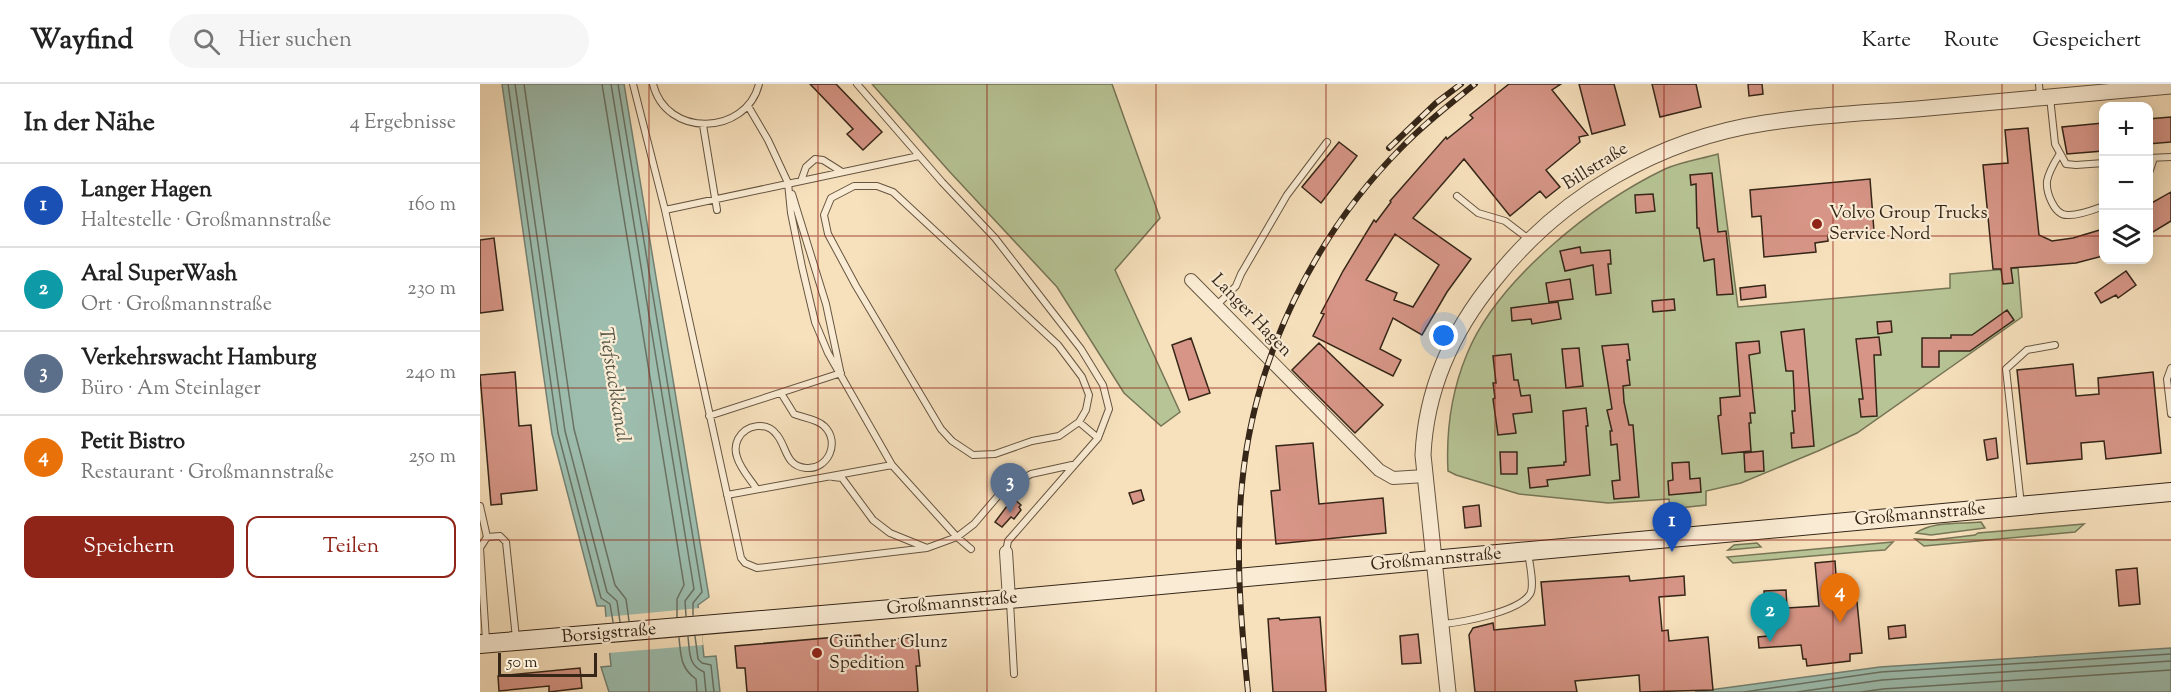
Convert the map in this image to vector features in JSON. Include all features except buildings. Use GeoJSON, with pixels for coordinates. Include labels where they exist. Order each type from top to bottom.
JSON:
{"type":"FeatureCollection","features":[{"type":"Feature","properties":{"kind":"main road","name":"Großmannstraße"},"geometry":{"type":"LineString","coordinates":[[702,626],[2171,492]]}},
{"type":"Feature","properties":{"kind":"main road","name":"Borsigstraße"},"geometry":{"type":"LineString","coordinates":[[483,644],[702,626]]}},
{"type":"Feature","properties":{"kind":"street","name":"Billstraße"},"geometry":{"type":"LineString","coordinates":[[1448,692],[1423,455],[1426,418],[1443,363],[1452,343],[1478,300],[1503,269],[1557,215],[1629,167],[1696,140],[1730,130],[1796,120],[2043,93],[2171,86]]}},
{"type":"Feature","properties":{"kind":"street","name":"Langer Hagen"},"geometry":{"type":"LineString","coordinates":[[1191,280],[1379,470],[1393,478],[1425,476]]}},
{"type":"Feature","properties":{"kind":"street"},"geometry":{"type":"LineString","coordinates":[[1006,552],[1010,599]]}},
{"type":"Feature","properties":{"kind":"lane"},"geometry":{"type":"LineString","coordinates":[[633,84],[665,210],[741,558],[750,567],[764,568],[927,548],[957,537],[974,524],[1003,490],[1031,474],[1074,465]]}},
{"type":"Feature","properties":{"kind":"lane"},"geometry":{"type":"LineString","coordinates":[[653,84],[662,103],[674,114],[687,122],[703,125],[728,121],[748,106],[759,84]]}},
{"type":"Feature","properties":{"kind":"lane"},"geometry":{"type":"LineString","coordinates":[[857,84],[919,156],[995,238],[1095,370],[1103,385],[1109,409],[1098,438],[1008,541],[1006,552]]}},
{"type":"Feature","properties":{"kind":"lane"},"geometry":{"type":"LineString","coordinates":[[2043,93],[2055,144],[2066,164],[2099,162]]}},
{"type":"Feature","properties":{"kind":"lane"},"geometry":{"type":"LineString","coordinates":[[748,106],[768,140],[788,183],[826,304],[841,373]]}},
{"type":"Feature","properties":{"kind":"lane"},"geometry":{"type":"LineString","coordinates":[[703,125],[717,210]]}},
{"type":"Feature","properties":{"kind":"lane"},"geometry":{"type":"LineString","coordinates":[[1217,305],[1236,286],[1287,195],[1327,142]]}},
{"type":"Feature","properties":{"kind":"lane"},"geometry":{"type":"LineString","coordinates":[[2059,155],[2051,168],[2047,182],[2050,198],[2056,208],[2068,216],[2099,207]]}},
{"type":"Feature","properties":{"kind":"lane"},"geometry":{"type":"LineString","coordinates":[[665,210],[919,156]]}},
{"type":"Feature","properties":{"kind":"lane"},"geometry":{"type":"LineString","coordinates":[[2153,158],[2171,157]]}},
{"type":"Feature","properties":{"kind":"lane"},"geometry":{"type":"LineString","coordinates":[[801,181],[806,167],[815,159],[824,160],[842,172]]}},
{"type":"Feature","properties":{"kind":"lane"},"geometry":{"type":"LineString","coordinates":[[788,183],[791,213],[815,322],[828,353],[892,465],[957,537],[971,549]]}},
{"type":"Feature","properties":{"kind":"lane"},"geometry":{"type":"LineString","coordinates":[[854,186],[877,186],[893,192],[1058,345],[1082,377],[1089,395],[1086,410],[1079,422],[1059,436],[1032,441],[995,454],[973,455],[952,441],[941,429],[856,286],[828,234],[824,215],[831,198],[854,186]]}},
{"type":"Feature","properties":{"kind":"lane"},"geometry":{"type":"LineString","coordinates":[[1457,196],[1478,213],[1505,221],[1530,240]]}},
{"type":"Feature","properties":{"kind":"lane"},"geometry":{"type":"LineString","coordinates":[[2021,506],[2006,369],[2027,350],[2055,345]]}},
{"type":"Feature","properties":{"kind":"lane"},"geometry":{"type":"LineString","coordinates":[[2171,368],[2167,379],[2171,414]]}},
{"type":"Feature","properties":{"kind":"lane"},"geometry":{"type":"LineString","coordinates":[[709,416],[841,373]]}},
{"type":"Feature","properties":{"kind":"lane"},"geometry":{"type":"LineString","coordinates":[[756,488],[735,454],[738,440],[747,430],[762,426],[773,431],[778,436],[790,461],[801,467],[808,468],[822,464],[830,453],[832,439],[826,428],[814,420],[794,414],[781,393]]}},
{"type":"Feature","properties":{"kind":"lane"},"geometry":{"type":"LineString","coordinates":[[1079,422],[1098,438]]}},
{"type":"Feature","properties":{"kind":"lane"},"geometry":{"type":"LineString","coordinates":[[727,495],[892,465]]}},
{"type":"Feature","properties":{"kind":"lane"},"geometry":{"type":"LineString","coordinates":[[833,477],[842,478],[873,520],[890,532],[927,548]]}},
{"type":"Feature","properties":{"kind":"lane"},"geometry":{"type":"LineString","coordinates":[[480,506],[487,537],[480,548],[483,644]]}},
{"type":"Feature","properties":{"kind":"lane"},"geometry":{"type":"LineString","coordinates":[[487,537],[500,536],[506,542],[517,641]]}},
{"type":"Feature","properties":{"kind":"lane"},"geometry":{"type":"LineString","coordinates":[[1442,624],[1464,622],[1497,612],[1520,602],[1530,594],[1532,587],[1528,551]]}},
{"type":"Feature","properties":{"kind":"lane"},"geometry":{"type":"LineString","coordinates":[[1010,599],[1014,674]]}},
{"type":"Feature","properties":{"kind":"green space"},"geometry":{"type":"Polygon","coordinates":[[[872,84],[1112,84],[1160,218],[1115,270],[1180,412],[1161,426],[1124,393],[1057,287],[872,84]]]}},
{"type":"Feature","properties":{"kind":"green space"},"geometry":{"type":"Polygon","coordinates":[[[1718,154],[1738,307],[1950,288],[1950,274],[2018,268],[2022,317],[1857,433],[1741,483],[1706,491],[1706,505],[1670,509],[1669,499],[1608,503],[1519,494],[1448,471],[1449,426],[1457,382],[1467,354],[1481,326],[1501,299],[1551,246],[1608,202],[1665,169],[1718,154]]]}},
{"type":"Feature","properties":{"kind":"green space"},"geometry":{"type":"Polygon","coordinates":[[[1981,522],[1985,528],[1931,535],[1916,533],[1930,526],[1981,522]]]}},
{"type":"Feature","properties":{"kind":"green space"},"geometry":{"type":"Polygon","coordinates":[[[2084,524],[2075,532],[1924,546],[1915,539],[1933,540],[1978,533],[2084,524]]]}},
{"type":"Feature","properties":{"kind":"green space"},"geometry":{"type":"Polygon","coordinates":[[[1893,542],[1885,550],[1733,563],[1727,557],[1893,542]]]}},
{"type":"Feature","properties":{"kind":"green space"},"geometry":{"type":"Polygon","coordinates":[[[1757,543],[1761,547],[1728,550],[1734,545],[1757,543]]]}},
{"type":"Feature","properties":{"kind":"water","name":"Tiefstackkanal"},"geometry":{"type":"Polygon","coordinates":[[[502,84],[624,84],[709,597],[698,605],[704,657],[716,656],[720,692],[609,692],[601,667],[611,666],[605,606],[597,606],[552,434],[502,84]]]}},
{"type":"Feature","properties":{"kind":"water"},"geometry":{"type":"Polygon","coordinates":[[[2171,648],[2171,692],[1695,692],[1880,667],[2171,648]]]}},
{"type":"Feature","properties":{"kind":"pier"},"geometry":{"type":"Polygon","coordinates":[[[700,608],[703,645],[608,653],[605,617],[700,608]]]}},
{"type":"Feature","properties":{"kind":"railway"},"geometry":{"type":"LineString","coordinates":[[1389,148],[1436,103],[1461,84]]}},
{"type":"Feature","properties":{"kind":"railway"},"geometry":{"type":"LineString","coordinates":[[1248,692],[1240,588],[1239,536],[1242,484],[1249,437],[1260,391],[1275,345],[1316,259],[1342,219],[1371,181],[1403,146],[1475,84]]}},
{"type":"Feature","properties":{"kind":"place","name":"Volvo Group Trucks Service Nord"},"geometry":{"type":"Point","coordinates":[1817,224]}},
{"type":"Feature","properties":{"kind":"place","name":"Verkehrswacht Hamburg"},"geometry":{"type":"Point","coordinates":[1010,513]}},
{"type":"Feature","properties":{"kind":"place","name":"Langer Hagen"},"geometry":{"type":"Point","coordinates":[1672,552]}},
{"type":"Feature","properties":{"kind":"place","name":"Petit Bistro"},"geometry":{"type":"Point","coordinates":[1840,623]}},
{"type":"Feature","properties":{"kind":"place","name":"Aral SuperWash"},"geometry":{"type":"Point","coordinates":[1770,642]}},
{"type":"Feature","properties":{"kind":"place","name":"Günther Glunz Spedition"},"geometry":{"type":"Point","coordinates":[817,653]}}]}
